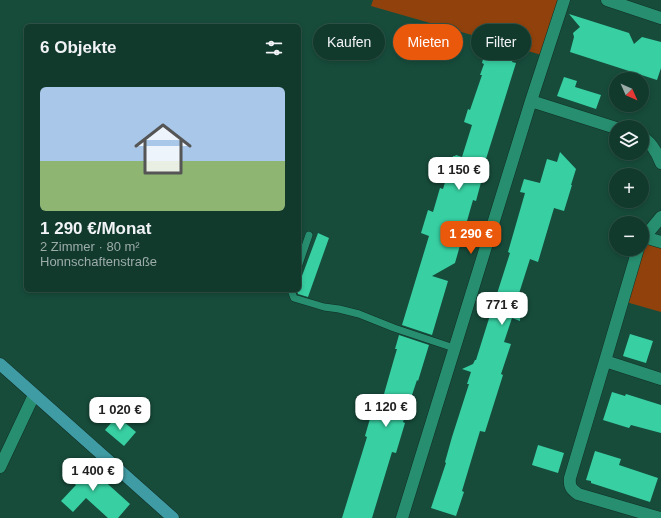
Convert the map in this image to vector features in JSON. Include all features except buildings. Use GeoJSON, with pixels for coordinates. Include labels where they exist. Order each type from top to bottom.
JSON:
{"type":"FeatureCollection","features":[{"type":"Feature","properties":{"kind":"main road"},"geometry":{"type":"LineString","coordinates":[[0,364],[173,518]]}},
{"type":"Feature","properties":{"kind":"street"},"geometry":{"type":"LineString","coordinates":[[405,517],[454,348],[564,0]]}},
{"type":"Feature","properties":{"kind":"street"},"geometry":{"type":"LineString","coordinates":[[607,0],[661,18]]}},
{"type":"Feature","properties":{"kind":"street"},"geometry":{"type":"LineString","coordinates":[[531,101],[609,126]]}},
{"type":"Feature","properties":{"kind":"street"},"geometry":{"type":"LineString","coordinates":[[649,142],[654,147],[661,163]]}},
{"type":"Feature","properties":{"kind":"street"},"geometry":{"type":"LineString","coordinates":[[649,231],[661,217]]}},
{"type":"Feature","properties":{"kind":"street"},"geometry":{"type":"LineString","coordinates":[[649,239],[661,242]]}},
{"type":"Feature","properties":{"kind":"street"},"geometry":{"type":"LineString","coordinates":[[636,256],[570,478],[570,485],[578,494],[660,518]]}},
{"type":"Feature","properties":{"kind":"street"},"geometry":{"type":"LineString","coordinates":[[605,361],[661,379]]}},
{"type":"Feature","properties":{"kind":"street"},"geometry":{"type":"LineString","coordinates":[[0,467],[34,395]]}},
{"type":"Feature","properties":{"kind":"lane"},"geometry":{"type":"LineString","coordinates":[[301,258],[309,235]]}},
{"type":"Feature","properties":{"kind":"lane"},"geometry":{"type":"LineString","coordinates":[[292,292],[294,298],[324,307],[359,314],[394,328],[454,348]]}},
{"type":"Feature","properties":{"kind":"shaded area"},"geometry":{"type":"Polygon","coordinates":[[[373,0],[563,0],[545,56],[531,52],[531,24],[471,24],[471,35],[463,32],[463,24],[434,24],[371,6],[373,0]]]}},
{"type":"Feature","properties":{"kind":"shaded area"},"geometry":{"type":"Polygon","coordinates":[[[649,242],[661,246],[661,312],[626,302],[640,256],[649,256],[649,242]]]}}]}
